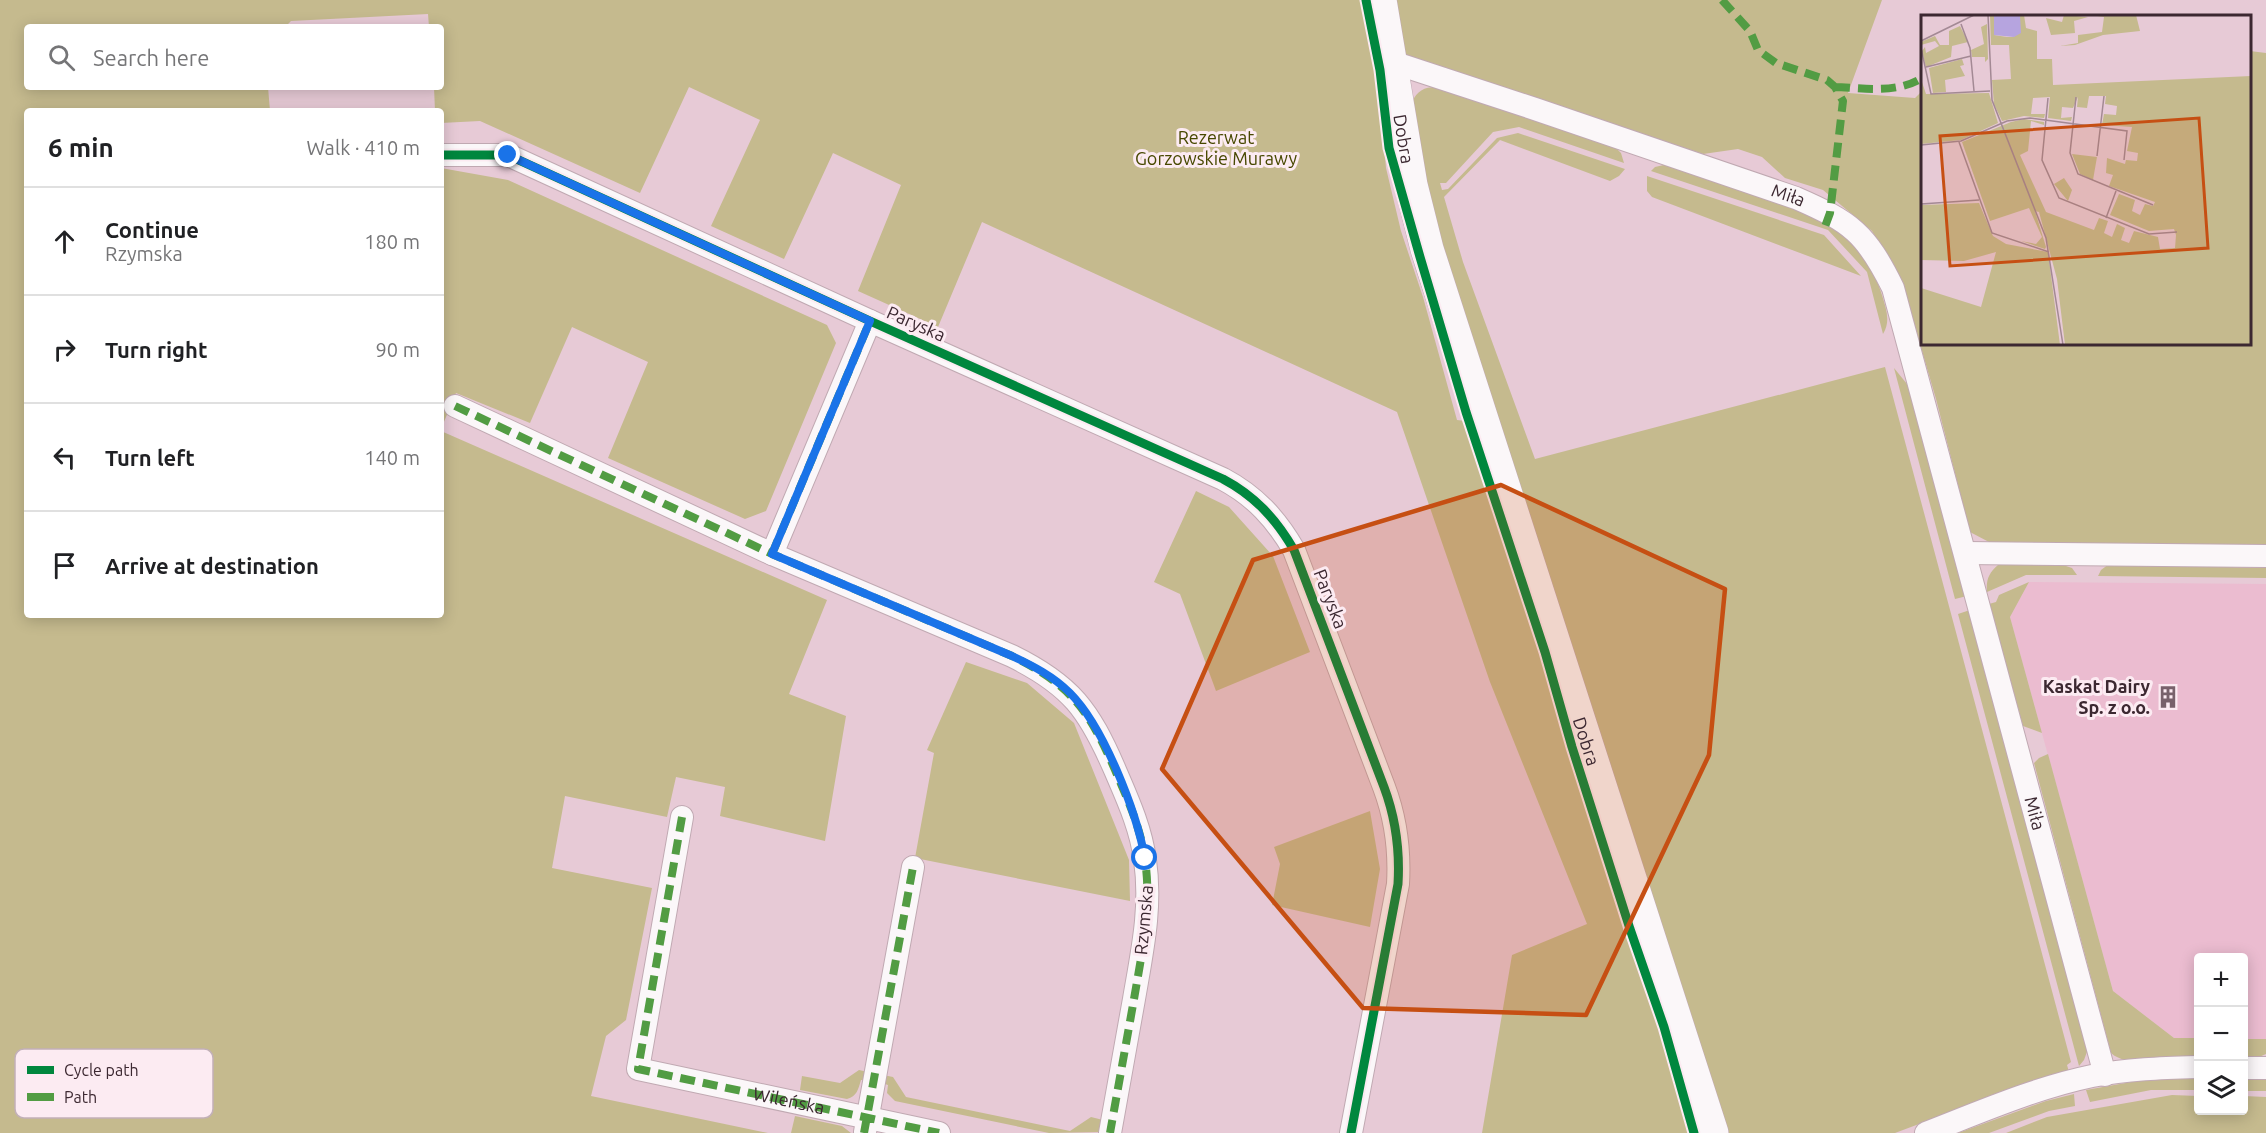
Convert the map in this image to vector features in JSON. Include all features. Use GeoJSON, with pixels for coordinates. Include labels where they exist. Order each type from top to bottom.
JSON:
{"type":"FeatureCollection","features":[{"type":"Feature","properties":{"kind":"street","name":"Dobra"},"geometry":{"type":"LineString","coordinates":[[1380,0],[1411,185],[1427,249],[1712,1133]]}},
{"type":"Feature","properties":{"kind":"street","name":"Miła"},"geometry":{"type":"LineString","coordinates":[[1392,63],[1796,198],[1830,213],[1855,230],[1878,258],[1893,288],[2105,1074]]}},
{"type":"Feature","properties":{"kind":"street","name":"Paryska"},"geometry":{"type":"LineString","coordinates":[[444,155],[508,155],[1223,479],[1238,487],[1263,507],[1294,550],[1396,824],[1398,884],[1351,1133]]}},
{"type":"Feature","properties":{"kind":"street"},"geometry":{"type":"LineString","coordinates":[[772,554],[870,321]]}},
{"type":"Feature","properties":{"kind":"street","name":"Rzymska"},"geometry":{"type":"LineString","coordinates":[[455,406],[772,554],[1012,656],[1042,671],[1069,692],[1092,722],[1128,800],[1141,838],[1148,885],[1147,924],[1110,1133]]}},
{"type":"Feature","properties":{"kind":"street"},"geometry":{"type":"LineString","coordinates":[[1965,553],[2266,556]]}},
{"type":"Feature","properties":{"kind":"street","name":"Wileńska"},"geometry":{"type":"LineString","coordinates":[[682,818],[638,1069],[866,1126],[939,1133]]}},
{"type":"Feature","properties":{"kind":"street"},"geometry":{"type":"LineString","coordinates":[[866,1126],[913,867]]}},
{"type":"Feature","properties":{"kind":"street"},"geometry":{"type":"LineString","coordinates":[[1926,1133],[2039,1090],[2105,1074],[2145,1069],[2194,1067]]}},
{"type":"Feature","properties":{"kind":"street"},"geometry":{"type":"LineString","coordinates":[[2248,1068],[2266,1068]]}},
{"type":"Feature","properties":{"kind":"highlighted area"},"geometry":{"type":"Polygon","coordinates":[[[1501,485],[1725,589],[1709,755],[1586,1015],[1363,1008],[1162,769],[1253,560],[1501,485]]]}},
{"type":"Feature","properties":{"kind":"shaded area"},"geometry":{"type":"Polygon","coordinates":[[[2029,582],[2266,584],[2266,1039],[2248,1039],[2248,953],[2194,953],[2194,1038],[2174,1038],[2113,991],[2010,617],[2029,582]]]}},
{"type":"Feature","properties":{"kind":"green space","name":"Rezerwat Gorzowskie Murawy"},"geometry":{"type":"Polygon","coordinates":[[[0,0],[1367,0],[1380,98],[1386,168],[1401,231],[1423,297],[1457,420],[1490,424],[1440,258],[1412,102],[1419,92],[1432,87],[1615,147],[1621,153],[1624,163],[1519,127],[1493,132],[1446,183],[1440,183],[1442,190],[1448,189],[1497,138],[1518,133],[1625,169],[1610,181],[1500,140],[1444,197],[1463,262],[1535,459],[1885,367],[2071,1062],[2067,1065],[2069,1072],[2037,1080],[1895,1133],[1482,1133],[1512,955],[1587,924],[1490,682],[1397,412],[982,222],[938,327],[858,291],[901,185],[833,153],[784,259],[711,226],[760,120],[689,87],[640,193],[480,121],[444,123],[444,108],[435,108],[434,90],[444,90],[444,24],[429,24],[428,14],[291,21],[288,24],[24,24],[24,90],[268,90],[270,108],[24,108],[24,618],[444,618],[444,432],[827,600],[789,694],[846,716],[825,841],[720,816],[725,787],[676,777],[667,817],[565,796],[552,868],[652,888],[626,1020],[606,1036],[591,1096],[768,1133],[0,1133],[0,0]]]}},
{"type":"Feature","properties":{"kind":"green space"},"geometry":{"type":"Polygon","coordinates":[[[1394,0],[1882,0],[1848,93],[1915,98],[1921,92],[1921,345],[2251,345],[2251,51],[2266,53],[2266,545],[1989,542],[1970,532],[1936,399],[1903,286],[1872,231],[1823,190],[1785,178],[1762,157],[1738,149],[1703,154],[1403,56],[1394,0]]]}},
{"type":"Feature","properties":{"kind":"green space"},"geometry":{"type":"Polygon","coordinates":[[[1668,164],[1796,209],[1832,228],[1848,240],[1862,255],[1882,295],[1887,320],[1883,334],[1867,272],[1828,230],[1651,171],[1655,167],[1668,164]]]}},
{"type":"Feature","properties":{"kind":"green space"},"geometry":{"type":"Polygon","coordinates":[[[444,169],[508,180],[827,325],[836,343],[766,511],[745,519],[608,458],[648,362],[572,327],[530,423],[456,393],[444,422],[444,169]]]}},
{"type":"Feature","properties":{"kind":"green space"},"geometry":{"type":"Polygon","coordinates":[[[1647,176],[1824,235],[1861,276],[1652,197],[1647,191],[1647,176]]]}},
{"type":"Feature","properties":{"kind":"green space"},"geometry":{"type":"Polygon","coordinates":[[[1894,368],[1907,384],[1915,406],[1967,596],[1955,599],[1894,368]]]}},
{"type":"Feature","properties":{"kind":"green space"},"geometry":{"type":"Polygon","coordinates":[[[1196,491],[1229,507],[1273,556],[1310,652],[1216,691],[1180,594],[1154,582],[1196,491]]]}},
{"type":"Feature","properties":{"kind":"green space"},"geometry":{"type":"Polygon","coordinates":[[[2060,564],[2072,568],[2077,575],[2026,575],[1987,592],[1989,577],[1998,565],[2060,564]]]}},
{"type":"Feature","properties":{"kind":"green space"},"geometry":{"type":"Polygon","coordinates":[[[2109,564],[2266,568],[2266,578],[2098,576],[2101,570],[2109,564]]]}},
{"type":"Feature","properties":{"kind":"green space"},"geometry":{"type":"Polygon","coordinates":[[[2029,582],[2010,617],[2042,733],[2023,726],[1989,604],[1996,602],[1999,595],[2029,582]]]}},
{"type":"Feature","properties":{"kind":"green space"},"geometry":{"type":"Polygon","coordinates":[[[1970,610],[2088,1049],[2079,1066],[1958,614],[1970,610]]]}},
{"type":"Feature","properties":{"kind":"green space"},"geometry":{"type":"Polygon","coordinates":[[[966,662],[1027,683],[1074,723],[1129,860],[1130,901],[915,858],[934,753],[927,750],[966,662]]]}},
{"type":"Feature","properties":{"kind":"green space"},"geometry":{"type":"Polygon","coordinates":[[[2048,754],[2113,991],[2174,1038],[2194,1038],[2194,1058],[2140,1062],[2119,1058],[2111,1053],[2034,763],[2048,754]]]}},
{"type":"Feature","properties":{"kind":"green space"},"geometry":{"type":"Polygon","coordinates":[[[1370,811],[1380,869],[1370,927],[1272,905],[1280,864],[1274,847],[1370,811]]]}},
{"type":"Feature","properties":{"kind":"green space"},"geometry":{"type":"Polygon","coordinates":[[[2248,1039],[2266,1039],[2266,1054],[2259,1057],[2248,1057],[2248,1039]]]}},
{"type":"Feature","properties":{"kind":"green space"},"geometry":{"type":"Polygon","coordinates":[[[859,1070],[868,1072],[867,1080],[861,1080],[858,1090],[850,1098],[800,1090],[802,1076],[840,1083],[859,1070]]]}},
{"type":"Feature","properties":{"kind":"green space"},"geometry":{"type":"Polygon","coordinates":[[[883,1075],[893,1077],[906,1097],[1070,1131],[1091,1117],[1103,1120],[1100,1132],[1049,1133],[895,1101],[887,1093],[888,1085],[882,1083],[883,1075]]]}},
{"type":"Feature","properties":{"kind":"green space"},"geometry":{"type":"Polygon","coordinates":[[[2248,1078],[2266,1079],[2266,1091],[2248,1091],[2248,1078]]]}},
{"type":"Feature","properties":{"kind":"green space"},"geometry":{"type":"Polygon","coordinates":[[[2148,1079],[2194,1079],[2194,1090],[2151,1090],[2090,1102],[2086,1090],[2148,1079]]]}},
{"type":"Feature","properties":{"kind":"green space"},"geometry":{"type":"Polygon","coordinates":[[[2074,1094],[2075,1106],[2049,1111],[1989,1133],[1958,1133],[2046,1101],[2074,1094]]]}},
{"type":"Feature","properties":{"kind":"green space"},"geometry":{"type":"Polygon","coordinates":[[[2172,1095],[2194,1096],[2194,1115],[2248,1115],[2248,1096],[2266,1097],[2266,1133],[2006,1133],[2047,1117],[2172,1095]]]}},
{"type":"Feature","properties":{"kind":"green space"},"geometry":{"type":"Polygon","coordinates":[[[795,1116],[842,1126],[851,1133],[791,1133],[795,1116]]]}},
{"type":"Feature","properties":{"kind":"marked path"},"geometry":{"type":"LineString","coordinates":[[1722,0],[1750,31],[1758,50],[1776,63],[1827,80],[1835,87],[1843,101],[1830,213],[1823,232]]}},
{"type":"Feature","properties":{"kind":"marked path"},"geometry":{"type":"LineString","coordinates":[[1835,87],[1891,88],[1921,78]]}},
{"type":"Feature","properties":{"kind":"marked path"},"geometry":{"type":"LineString","coordinates":[[772,554],[870,321]]}},
{"type":"Feature","properties":{"kind":"marked path"},"geometry":{"type":"LineString","coordinates":[[455,406],[772,554],[1012,656],[1049,678],[1076,701],[1087,715],[1106,749],[1129,802],[1140,836],[1147,878],[1147,912],[1143,947],[1110,1133]]}},
{"type":"Feature","properties":{"kind":"marked path"},"geometry":{"type":"LineString","coordinates":[[682,817],[638,1069],[939,1133]]}},
{"type":"Feature","properties":{"kind":"marked path"},"geometry":{"type":"LineString","coordinates":[[864,1133],[913,867]]}},
{"type":"Feature","properties":{"kind":"cycle path"},"geometry":{"type":"LineString","coordinates":[[1366,0],[1380,70],[1389,148],[1420,257],[1466,412],[1545,652],[1572,747],[1664,1027],[1694,1133]]}},
{"type":"Feature","properties":{"kind":"cycle path"},"geometry":{"type":"LineString","coordinates":[[444,155],[508,155],[1223,479],[1264,509],[1294,550],[1384,787],[1392,811],[1396,835],[1398,884],[1351,1133]]}},
{"type":"Feature","properties":{"kind":"place","name":"Kaskat Dairy Sp. z o.o."},"geometry":{"type":"Point","coordinates":[2168,697]}},
{"type":"Feature","properties":{"kind":"route"},"geometry":{"type":"LineString","coordinates":[[508,155],[870,321],[772,554],[1012,656],[1056,681],[1082,706],[1101,738],[1128,800],[1145,858]]}}]}
